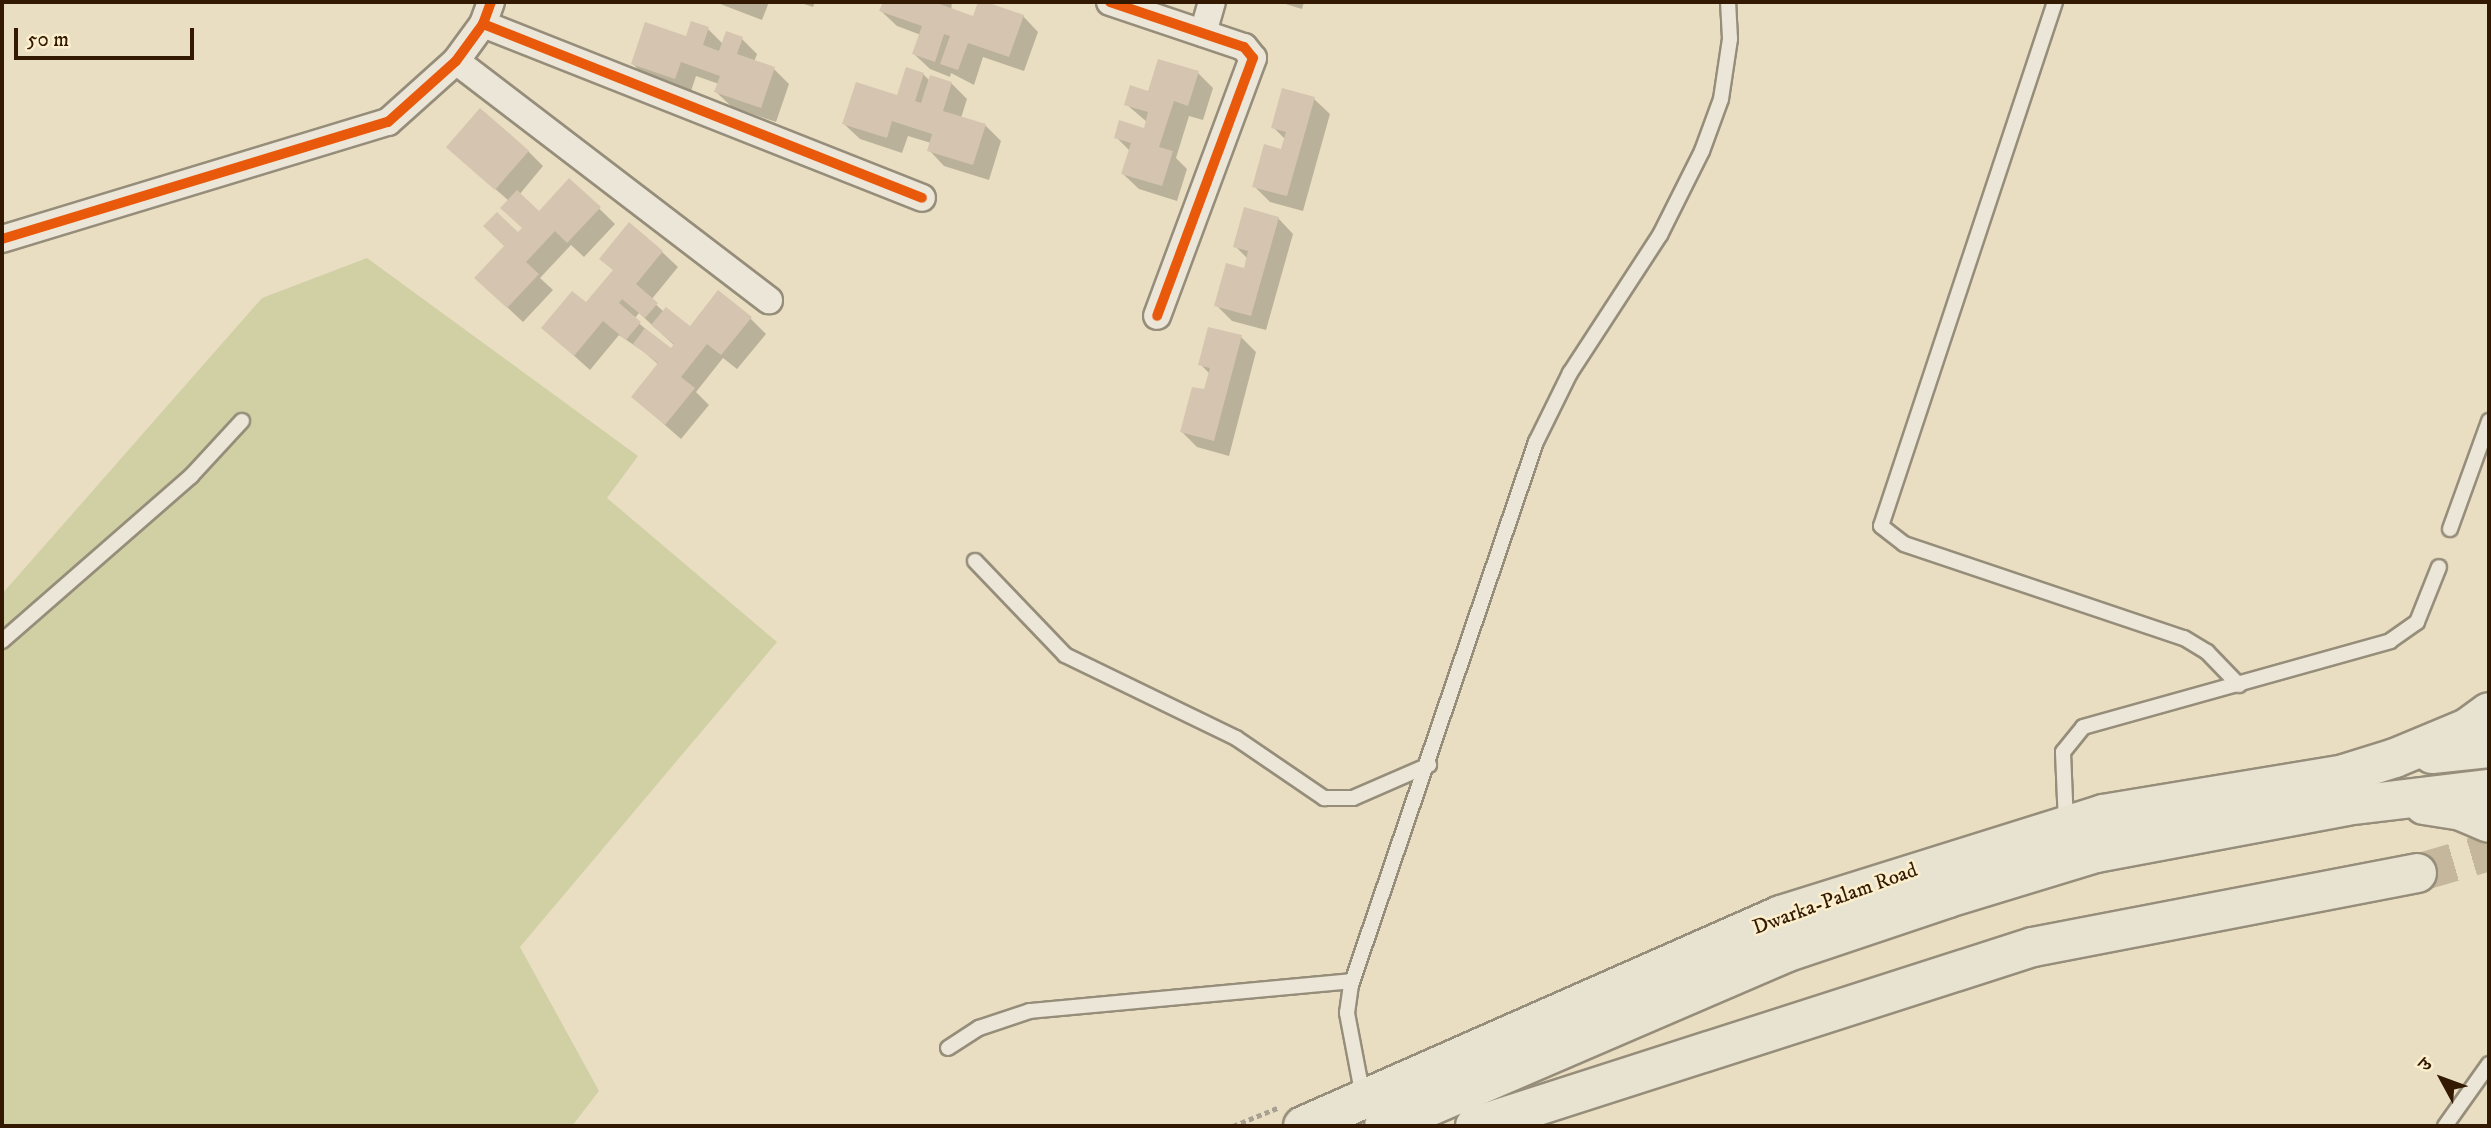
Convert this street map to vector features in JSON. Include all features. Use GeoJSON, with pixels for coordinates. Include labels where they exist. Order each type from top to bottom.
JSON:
{"type":"FeatureCollection","features":[{"type":"Feature","properties":{"kind":"main road"},"geometry":{"type":"LineString","coordinates":[[2395,758],[2467,728],[2489,712]]}},
{"type":"Feature","properties":{"kind":"main road"},"geometry":{"type":"LineString","coordinates":[[2395,758],[2489,748]]}},
{"type":"Feature","properties":{"kind":"main road","name":"Dwarka-Palam Road"},"geometry":{"type":"LineString","coordinates":[[1303,1126],[1374,1112],[1781,915],[2103,814],[2344,774],[2395,758]]}},
{"type":"Feature","properties":{"kind":"main road"},"geometry":{"type":"LineString","coordinates":[[1374,1112],[1785,953],[1948,898],[2096,853],[2395,800],[2489,789]]}},
{"type":"Feature","properties":{"kind":"main road"},"geometry":{"type":"LineString","coordinates":[[2395,800],[2461,811],[2489,823]]}},
{"type":"Feature","properties":{"kind":"main road"},"geometry":{"type":"LineString","coordinates":[[1475,1126],[2033,947],[2417,873]]}},
{"type":"Feature","properties":{"kind":"street"},"geometry":{"type":"LineString","coordinates":[[1110,2],[1244,47],[1253,58],[1157,316]]}},
{"type":"Feature","properties":{"kind":"street"},"geometry":{"type":"LineString","coordinates":[[1203,33],[1212,2]]}},
{"type":"Feature","properties":{"kind":"street"},"geometry":{"type":"LineString","coordinates":[[2,239],[388,122],[456,61],[487,13],[922,198]]}},
{"type":"Feature","properties":{"kind":"street"},"geometry":{"type":"LineString","coordinates":[[456,61],[769,300]]}},
{"type":"Feature","properties":{"kind":"lane"},"geometry":{"type":"LineString","coordinates":[[1374,1112],[1347,1013],[1353,981],[1549,412],[1660,235],[1702,151],[1721,99],[1730,39],[1728,2]]}},
{"type":"Feature","properties":{"kind":"lane"},"geometry":{"type":"LineString","coordinates":[[2055,2],[1881,526],[1905,544],[2184,638],[2207,652],[2239,685]]}},
{"type":"Feature","properties":{"kind":"lane"},"geometry":{"type":"LineString","coordinates":[[2,640],[183,484],[242,421]]}},
{"type":"Feature","properties":{"kind":"lane"},"geometry":{"type":"LineString","coordinates":[[2450,529],[2489,421]]}},
{"type":"Feature","properties":{"kind":"lane"},"geometry":{"type":"LineString","coordinates":[[975,561],[1065,655],[1236,738],[1324,798],[1353,798],[1429,765]]}},
{"type":"Feature","properties":{"kind":"lane"},"geometry":{"type":"LineString","coordinates":[[2066,825],[2063,752],[2077,732],[2104,719],[2355,654],[2402,634],[2417,622],[2439,568]]}},
{"type":"Feature","properties":{"kind":"lane"},"geometry":{"type":"LineString","coordinates":[[948,1048],[979,1028],[1030,1011],[1353,981]]}},
{"type":"Feature","properties":{"kind":"lane"},"geometry":{"type":"LineString","coordinates":[[2445,1126],[2489,1064]]}},
{"type":"Feature","properties":{"kind":"green space"},"geometry":{"type":"Polygon","coordinates":[[[367,258],[638,456],[607,498],[777,642],[520,947],[599,1091],[572,1126],[2,1126],[2,594],[262,298],[367,258]]]}},
{"type":"Feature","properties":{"kind":"building"},"geometry":{"type":"Polygon","coordinates":[[[883,2],[934,2],[973,16],[978,2],[986,2],[1024,15],[1009,57],[968,43],[958,70],[940,64],[950,36],[944,34],[935,62],[912,54],[922,26],[879,11],[883,2]]]}},
{"type":"Feature","properties":{"kind":"building"},"geometry":{"type":"Polygon","coordinates":[[[691,21],[709,27],[703,45],[719,51],[726,31],[743,37],[737,54],[775,67],[761,108],[714,92],[720,76],[681,62],[675,79],[631,64],[645,22],[686,36],[691,21]]]}},
{"type":"Feature","properties":{"kind":"building"},"geometry":{"type":"Polygon","coordinates":[[[1158,59],[1199,71],[1188,106],[1174,101],[1159,147],[1173,151],[1162,186],[1121,174],[1131,143],[1114,138],[1119,120],[1144,128],[1148,112],[1124,105],[1130,85],[1148,91],[1158,59]]]}},
{"type":"Feature","properties":{"kind":"building"},"geometry":{"type":"Polygon","coordinates":[[[906,67],[924,73],[915,101],[921,103],[930,75],[952,82],[943,111],[986,124],[973,165],[927,151],[932,134],[892,121],[887,138],[842,124],[856,82],[897,95],[906,67]]]}},
{"type":"Feature","properties":{"kind":"building"},"geometry":{"type":"Polygon","coordinates":[[[1282,88],[1315,97],[1287,196],[1252,187],[1264,144],[1281,149],[1286,132],[1271,128],[1282,88]]]}},
{"type":"Feature","properties":{"kind":"building"},"geometry":{"type":"Polygon","coordinates":[[[480,108],[529,151],[495,190],[446,147],[480,108]]]}},
{"type":"Feature","properties":{"kind":"building"},"geometry":{"type":"Polygon","coordinates":[[[569,178],[601,207],[567,243],[555,231],[526,262],[539,274],[507,308],[474,278],[504,246],[483,226],[497,212],[518,232],[522,228],[500,208],[517,190],[539,211],[569,178]]]}},
{"type":"Feature","properties":{"kind":"building"},"geometry":{"type":"Polygon","coordinates":[[[1244,207],[1279,217],[1251,316],[1214,306],[1226,263],[1244,268],[1248,251],[1233,247],[1244,207]]]}},
{"type":"Feature","properties":{"kind":"building"},"geometry":{"type":"Polygon","coordinates":[[[629,222],[663,251],[636,284],[658,303],[645,318],[622,299],[619,303],[641,322],[626,340],[603,321],[574,356],[541,328],[572,291],[586,302],[613,270],[599,259],[629,222]]]}},
{"type":"Feature","properties":{"kind":"building"},"geometry":{"type":"Polygon","coordinates":[[[718,290],[752,317],[721,355],[707,344],[681,377],[695,388],[665,425],[631,397],[658,363],[633,344],[645,328],[671,348],[674,344],[651,325],[666,307],[690,326],[718,290]]]}},
{"type":"Feature","properties":{"kind":"building"},"geometry":{"type":"Polygon","coordinates":[[[1208,327],[1242,335],[1214,441],[1180,432],[1192,387],[1204,389],[1210,368],[1198,365],[1208,327]]]}},
{"type":"Feature","properties":{"kind":"tunnel"},"geometry":{"type":"LineString","coordinates":[[2417,873],[2489,852]]}},
{"type":"Feature","properties":{"kind":"cycle path"},"geometry":{"type":"LineString","coordinates":[[2,239],[388,122],[456,61],[483,24],[491,2]]}},
{"type":"Feature","properties":{"kind":"cycle path"},"geometry":{"type":"LineString","coordinates":[[1110,2],[1244,47],[1253,58],[1157,316]]}},
{"type":"Feature","properties":{"kind":"cycle path"},"geometry":{"type":"LineString","coordinates":[[483,24],[922,198]]}}]}
